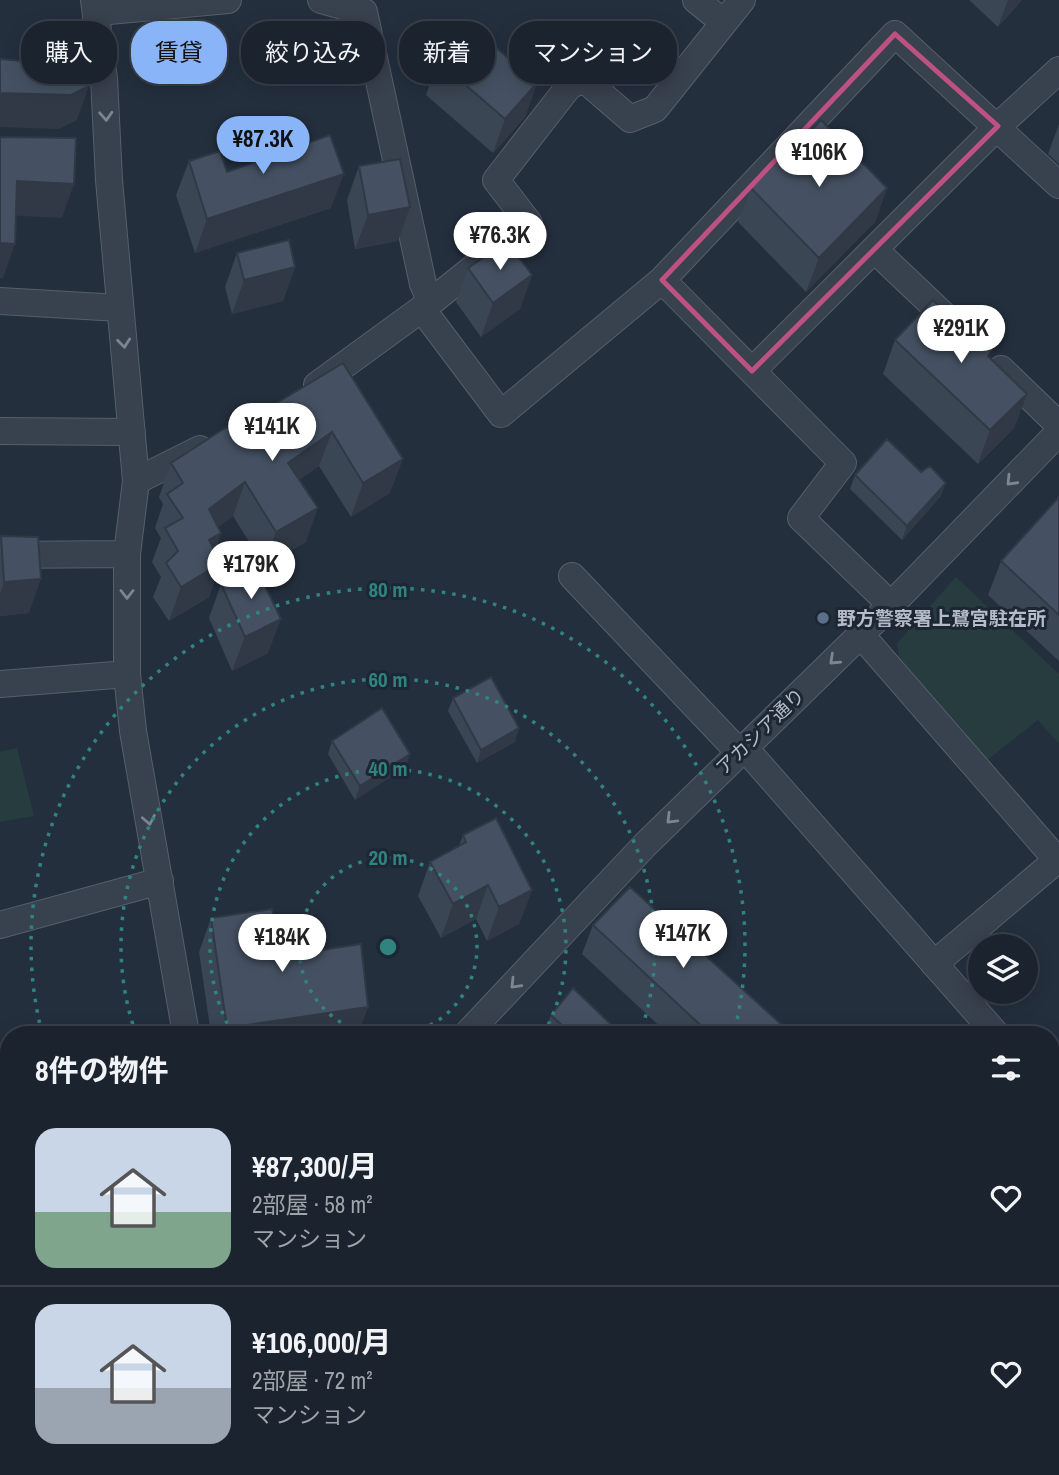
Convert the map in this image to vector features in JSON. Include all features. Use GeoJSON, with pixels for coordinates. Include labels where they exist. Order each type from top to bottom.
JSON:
{"type":"FeatureCollection","features":[{"type":"Feature","properties":{"kind":"street"},"geometry":{"type":"LineString","coordinates":[[185,1026],[133,731],[127,674],[127,554],[136,481],[119,308],[91,77],[96,6],[228,0]]}},
{"type":"Feature","properties":{"kind":"street"},"geometry":{"type":"LineString","coordinates":[[321,0],[365,12],[427,305],[500,414],[662,280],[895,34],[1059,185]]}},
{"type":"Feature","properties":{"kind":"street"},"geometry":{"type":"LineString","coordinates":[[696,0],[722,21]]}},
{"type":"Feature","properties":{"kind":"street"},"geometry":{"type":"LineString","coordinates":[[293,399],[335,373],[427,305],[528,223],[496,180],[570,85],[585,80],[630,119],[655,109],[741,0]]}},
{"type":"Feature","properties":{"kind":"street"},"geometry":{"type":"LineString","coordinates":[[752,371],[998,126],[1059,70]]}},
{"type":"Feature","properties":{"kind":"street"},"geometry":{"type":"LineString","coordinates":[[875,250],[1059,425]]}},
{"type":"Feature","properties":{"kind":"street"},"geometry":{"type":"LineString","coordinates":[[662,280],[843,463],[801,518],[891,605]]}},
{"type":"Feature","properties":{"kind":"street"},"geometry":{"type":"LineString","coordinates":[[0,301],[119,308]]}},
{"type":"Feature","properties":{"kind":"street"},"geometry":{"type":"LineString","coordinates":[[0,431],[132,432]]}},
{"type":"Feature","properties":{"kind":"street","name":"アカシア通り"},"geometry":{"type":"LineString","coordinates":[[475,1026],[740,749],[861,635],[1059,432]]}},
{"type":"Feature","properties":{"kind":"street"},"geometry":{"type":"LineString","coordinates":[[136,481],[228,435]]}},
{"type":"Feature","properties":{"kind":"street"},"geometry":{"type":"LineString","coordinates":[[0,555],[127,554]]}},
{"type":"Feature","properties":{"kind":"street"},"geometry":{"type":"LineString","coordinates":[[572,576],[740,749],[989,1026]]}},
{"type":"Feature","properties":{"kind":"street"},"geometry":{"type":"LineString","coordinates":[[861,635],[1057,860],[934,964]]}},
{"type":"Feature","properties":{"kind":"street"},"geometry":{"type":"LineString","coordinates":[[0,684],[127,674]]}},
{"type":"Feature","properties":{"kind":"street"},"geometry":{"type":"LineString","coordinates":[[0,925],[160,881]]}},
{"type":"Feature","properties":{"kind":"highlighted area"},"geometry":{"type":"Polygon","coordinates":[[[895,34],[998,126],[752,371],[662,280],[895,34]]]}},
{"type":"Feature","properties":{"kind":"green space"},"geometry":{"type":"Polygon","coordinates":[[[956,577],[1059,674],[1059,744],[1038,720],[986,761],[899,657],[897,643],[956,577]]]}},
{"type":"Feature","properties":{"kind":"green space"},"geometry":{"type":"Polygon","coordinates":[[[17,748],[34,816],[0,822],[0,752],[17,748]]]}},
{"type":"Feature","properties":{"kind":"building"},"geometry":{"type":"Polygon","coordinates":[[[495,47],[509,59],[509,84],[536,84],[505,119],[465,84],[495,84],[495,47]]]}},
{"type":"Feature","properties":{"kind":"building"},"geometry":{"type":"Polygon","coordinates":[[[0,59],[21,61],[21,84],[89,84],[71,95],[0,93],[0,59]]]}},
{"type":"Feature","properties":{"kind":"building"},"geometry":{"type":"Polygon","coordinates":[[[821,120],[887,188],[819,258],[751,188],[777,161],[780,164],[821,120]]]}},
{"type":"Feature","properties":{"kind":"building"},"geometry":{"type":"Polygon","coordinates":[[[330,135],[344,174],[207,219],[189,161],[220,151],[227,172],[330,135]]]}},
{"type":"Feature","properties":{"kind":"building"},"geometry":{"type":"Polygon","coordinates":[[[0,137],[76,138],[74,184],[17,181],[15,244],[0,243],[0,137]]]}},
{"type":"Feature","properties":{"kind":"building"},"geometry":{"type":"Polygon","coordinates":[[[400,159],[410,207],[368,215],[359,166],[400,159]]]}},
{"type":"Feature","properties":{"kind":"building"},"geometry":{"type":"Polygon","coordinates":[[[289,240],[295,267],[244,280],[237,253],[289,240]]]}},
{"type":"Feature","properties":{"kind":"building"},"geometry":{"type":"Polygon","coordinates":[[[507,241],[532,275],[493,303],[468,268],[507,241]]]}},
{"type":"Feature","properties":{"kind":"building"},"geometry":{"type":"Polygon","coordinates":[[[933,300],[968,336],[976,329],[994,347],[988,356],[1027,394],[990,430],[895,340],[933,300]]]}},
{"type":"Feature","properties":{"kind":"building"},"geometry":{"type":"Polygon","coordinates":[[[343,363],[403,459],[363,483],[332,432],[288,463],[318,508],[276,532],[245,482],[209,509],[221,533],[209,540],[221,563],[181,587],[166,563],[178,551],[165,528],[183,518],[167,494],[183,483],[171,463],[222,430],[265,406],[267,409],[343,363]]]}},
{"type":"Feature","properties":{"kind":"building"},"geometry":{"type":"Polygon","coordinates":[[[887,439],[921,472],[930,466],[946,483],[907,526],[855,475],[887,439]]]}},
{"type":"Feature","properties":{"kind":"building"},"geometry":{"type":"Polygon","coordinates":[[[1059,497],[1059,615],[1001,561],[1059,497]]]}},
{"type":"Feature","properties":{"kind":"building"},"geometry":{"type":"Polygon","coordinates":[[[1,536],[38,537],[41,579],[4,582],[1,536]]]}},
{"type":"Feature","properties":{"kind":"building"},"geometry":{"type":"Polygon","coordinates":[[[255,565],[281,619],[245,637],[221,584],[255,565]]]}},
{"type":"Feature","properties":{"kind":"building"},"geometry":{"type":"Polygon","coordinates":[[[491,677],[519,728],[481,750],[453,698],[491,677]]]}},
{"type":"Feature","properties":{"kind":"building"},"geometry":{"type":"Polygon","coordinates":[[[382,708],[410,754],[360,786],[332,741],[382,708]]]}},
{"type":"Feature","properties":{"kind":"building"},"geometry":{"type":"Polygon","coordinates":[[[496,818],[532,890],[499,907],[488,885],[453,904],[430,862],[466,842],[463,835],[496,818]]]}},
{"type":"Feature","properties":{"kind":"building"},"geometry":{"type":"Polygon","coordinates":[[[630,887],[783,1026],[701,1026],[593,925],[630,887]]]}},
{"type":"Feature","properties":{"kind":"building"},"geometry":{"type":"Polygon","coordinates":[[[272,909],[282,956],[361,944],[368,1007],[227,1026],[211,918],[272,909]]]}},
{"type":"Feature","properties":{"kind":"building"},"geometry":{"type":"Polygon","coordinates":[[[573,988],[613,1026],[563,1026],[551,1015],[573,988]]]}},
{"type":"Feature","properties":{"kind":"place","name":"野方警察署上鷺宮駐在所"},"geometry":{"type":"Point","coordinates":[823,618]}}]}
